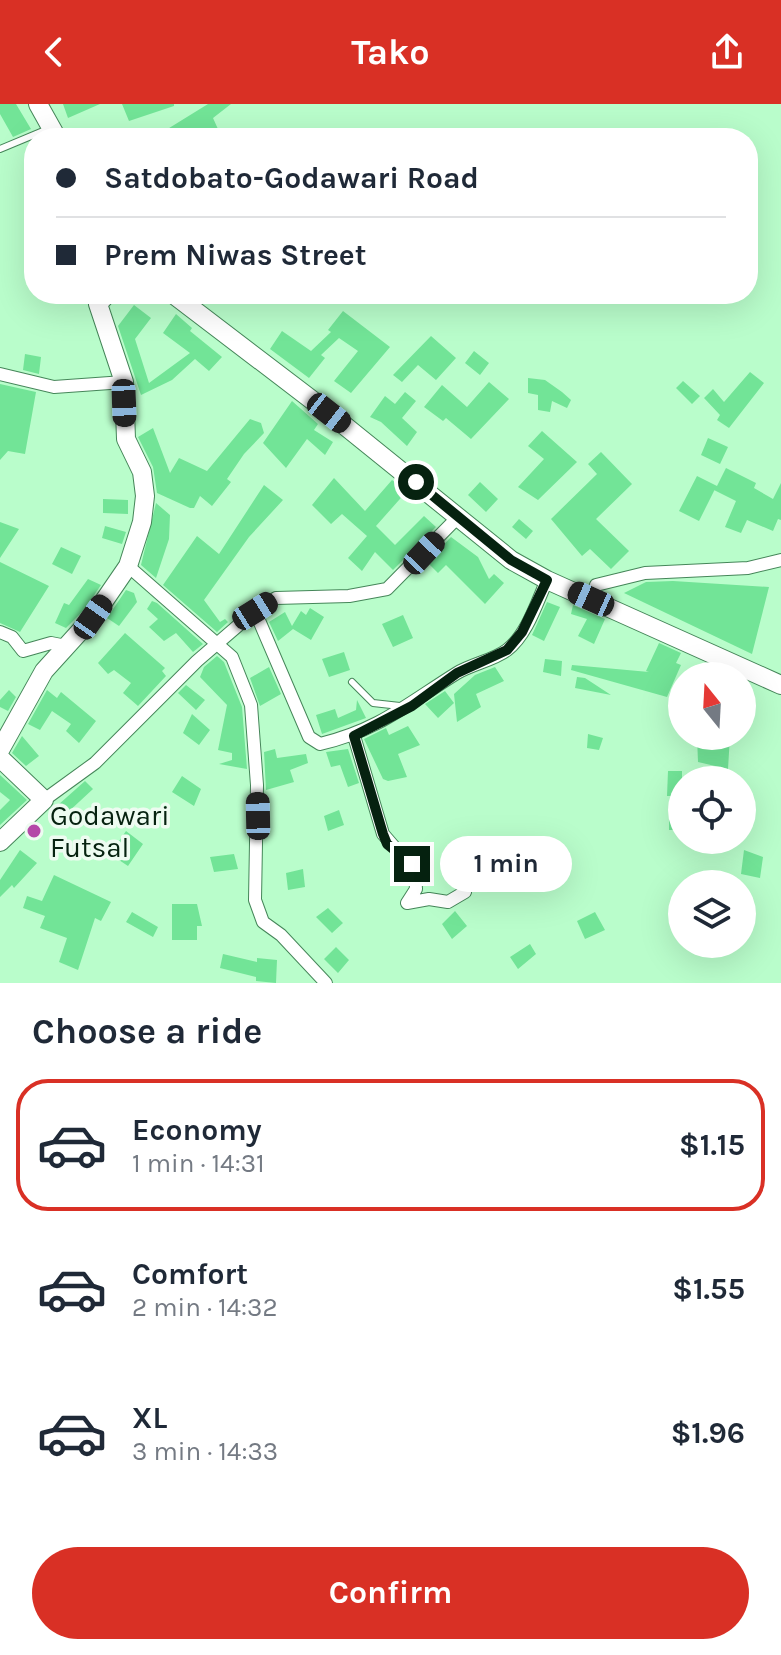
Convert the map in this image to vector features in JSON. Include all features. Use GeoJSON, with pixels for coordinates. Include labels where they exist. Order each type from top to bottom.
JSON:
{"type":"FeatureCollection","features":[{"type":"Feature","properties":{"kind":"street"},"geometry":{"type":"LineString","coordinates":[[38,104],[51,128]]}},
{"type":"Feature","properties":{"kind":"street"},"geometry":{"type":"LineString","coordinates":[[0,750],[44,671],[93,617],[128,566],[142,522],[145,496],[142,472],[126,439],[124,382],[98,304]]}},
{"type":"Feature","properties":{"kind":"street"},"geometry":{"type":"LineString","coordinates":[[186,304],[459,516],[511,560],[547,580],[781,685]]}},
{"type":"Feature","properties":{"kind":"street"},"geometry":{"type":"LineString","coordinates":[[0,374],[54,387],[124,382]]}},
{"type":"Feature","properties":{"kind":"street"},"geometry":{"type":"LineString","coordinates":[[0,842],[44,800],[95,763],[255,611],[276,598],[349,596],[387,589],[459,516]]}},
{"type":"Feature","properties":{"kind":"street"},"geometry":{"type":"LineString","coordinates":[[591,599],[596,585],[645,573],[748,568],[781,560]]}},
{"type":"Feature","properties":{"kind":"street"},"geometry":{"type":"LineString","coordinates":[[128,566],[232,657],[251,705],[257,785],[255,900],[263,922],[281,935],[326,983]]}},
{"type":"Feature","properties":{"kind":"street"},"geometry":{"type":"LineString","coordinates":[[255,611],[311,742],[320,744],[354,736],[412,706],[457,673],[507,650],[522,632],[547,580]]}},
{"type":"Feature","properties":{"kind":"street"},"geometry":{"type":"LineString","coordinates":[[0,632],[12,637],[23,651],[51,643],[66,646]]}},
{"type":"Feature","properties":{"kind":"street"},"geometry":{"type":"LineString","coordinates":[[354,736],[383,834],[415,871],[416,889],[407,903],[429,899],[448,902],[465,892]]}},
{"type":"Feature","properties":{"kind":"street"},"geometry":{"type":"LineString","coordinates":[[0,758],[44,800]]}},
{"type":"Feature","properties":{"kind":"lane"},"geometry":{"type":"LineString","coordinates":[[0,149],[24,142]]}},
{"type":"Feature","properties":{"kind":"lane"},"geometry":{"type":"LineString","coordinates":[[352,682],[373,703],[412,706]]}},
{"type":"Feature","properties":{"kind":"building"},"geometry":{"type":"Polygon","coordinates":[[[0,104],[16,104],[30,128],[24,128],[24,132],[13,137],[0,114],[0,104]]]}},
{"type":"Feature","properties":{"kind":"building"},"geometry":{"type":"Polygon","coordinates":[[[63,104],[100,104],[68,118],[63,104]]]}},
{"type":"Feature","properties":{"kind":"building"},"geometry":{"type":"Polygon","coordinates":[[[122,104],[174,104],[174,106],[129,121],[122,104]]]}},
{"type":"Feature","properties":{"kind":"building"},"geometry":{"type":"Polygon","coordinates":[[[208,104],[231,104],[213,118],[218,128],[169,128],[208,104]]]}},
{"type":"Feature","properties":{"kind":"building"},"geometry":{"type":"Polygon","coordinates":[[[134,305],[151,318],[135,339],[149,383],[190,353],[163,333],[176,314],[192,328],[190,331],[222,357],[209,371],[195,359],[172,380],[141,395],[118,326],[134,305]]]}},
{"type":"Feature","properties":{"kind":"building"},"geometry":{"type":"Polygon","coordinates":[[[343,311],[390,347],[351,393],[334,381],[358,351],[339,338],[321,355],[325,358],[309,378],[270,349],[282,331],[311,351],[331,332],[328,330],[343,311]]]}},
{"type":"Feature","properties":{"kind":"building"},"geometry":{"type":"Polygon","coordinates":[[[431,336],[456,358],[436,380],[418,365],[402,382],[393,375],[431,336]]]}},
{"type":"Feature","properties":{"kind":"building"},"geometry":{"type":"Polygon","coordinates":[[[474,351],[489,363],[480,375],[465,363],[474,351]]]}},
{"type":"Feature","properties":{"kind":"building"},"geometry":{"type":"Polygon","coordinates":[[[25,354],[41,357],[39,374],[23,370],[25,354]]]}},
{"type":"Feature","properties":{"kind":"building"},"geometry":{"type":"Polygon","coordinates":[[[750,372],[764,383],[729,428],[717,420],[720,415],[704,398],[713,389],[724,402],[750,372]]]}},
{"type":"Feature","properties":{"kind":"building"},"geometry":{"type":"Polygon","coordinates":[[[528,378],[545,380],[562,392],[571,400],[567,408],[552,401],[550,412],[538,410],[538,395],[528,393],[528,378]]]}},
{"type":"Feature","properties":{"kind":"building"},"geometry":{"type":"Polygon","coordinates":[[[683,381],[700,396],[692,404],[676,388],[683,381]]]}},
{"type":"Feature","properties":{"kind":"building"},"geometry":{"type":"Polygon","coordinates":[[[489,382],[509,399],[471,439],[446,418],[443,421],[424,407],[442,385],[467,407],[489,382]]]}},
{"type":"Feature","properties":{"kind":"building"},"geometry":{"type":"Polygon","coordinates":[[[0,384],[36,392],[25,454],[8,451],[0,460],[0,384]]]}},
{"type":"Feature","properties":{"kind":"building"},"geometry":{"type":"Polygon","coordinates":[[[405,392],[416,401],[402,418],[417,432],[407,446],[381,422],[370,417],[385,396],[395,404],[405,392]]]}},
{"type":"Feature","properties":{"kind":"building"},"geometry":{"type":"Polygon","coordinates":[[[292,401],[318,424],[314,430],[333,442],[325,455],[307,439],[286,468],[263,443],[292,401]]]}},
{"type":"Feature","properties":{"kind":"building"},"geometry":{"type":"Polygon","coordinates":[[[250,419],[261,423],[264,433],[244,454],[227,479],[231,482],[212,506],[200,496],[194,508],[190,508],[157,493],[153,467],[138,437],[153,428],[170,473],[179,458],[207,471],[250,419]]]}},
{"type":"Feature","properties":{"kind":"building"},"geometry":{"type":"Polygon","coordinates":[[[542,431],[577,462],[538,500],[518,487],[544,459],[528,446],[542,431]]]}},
{"type":"Feature","properties":{"kind":"building"},"geometry":{"type":"Polygon","coordinates":[[[708,438],[728,447],[720,464],[701,455],[708,438]]]}},
{"type":"Feature","properties":{"kind":"building"},"geometry":{"type":"Polygon","coordinates":[[[601,452],[632,484],[596,519],[629,551],[611,569],[590,549],[582,556],[551,519],[597,474],[588,464],[601,452]]]}},
{"type":"Feature","properties":{"kind":"building"},"geometry":{"type":"Polygon","coordinates":[[[726,468],[756,483],[754,488],[773,499],[781,483],[781,520],[778,519],[773,531],[747,520],[741,533],[725,527],[736,501],[714,490],[699,521],[679,511],[697,476],[717,486],[726,468]]]}},
{"type":"Feature","properties":{"kind":"building"},"geometry":{"type":"Polygon","coordinates":[[[334,478],[365,511],[392,480],[407,491],[376,526],[395,545],[424,516],[436,527],[393,570],[375,552],[362,571],[348,558],[367,536],[342,514],[331,524],[312,505],[334,478]]]}},
{"type":"Feature","properties":{"kind":"building"},"geometry":{"type":"Polygon","coordinates":[[[480,482],[498,499],[486,512],[468,495],[480,482]]]}},
{"type":"Feature","properties":{"kind":"building"},"geometry":{"type":"Polygon","coordinates":[[[264,485],[283,500],[249,537],[204,600],[220,622],[225,619],[228,622],[217,632],[163,585],[197,536],[219,554],[264,485]]]}},
{"type":"Feature","properties":{"kind":"building"},"geometry":{"type":"Polygon","coordinates":[[[103,499],[128,500],[128,514],[103,513],[103,499]]]}},
{"type":"Feature","properties":{"kind":"building"},"geometry":{"type":"Polygon","coordinates":[[[156,503],[170,515],[169,539],[156,578],[141,565],[156,503]]]}},
{"type":"Feature","properties":{"kind":"building"},"geometry":{"type":"Polygon","coordinates":[[[519,519],[533,531],[526,539],[512,527],[519,519]]]}},
{"type":"Feature","properties":{"kind":"building"},"geometry":{"type":"Polygon","coordinates":[[[0,522],[19,529],[0,558],[0,522]]]}},
{"type":"Feature","properties":{"kind":"building"},"geometry":{"type":"Polygon","coordinates":[[[105,526],[126,532],[122,544],[102,538],[105,526]]]}},
{"type":"Feature","properties":{"kind":"building"},"geometry":{"type":"Polygon","coordinates":[[[451,537],[478,557],[489,579],[494,574],[504,583],[485,604],[446,565],[438,573],[427,562],[451,537]]]}},
{"type":"Feature","properties":{"kind":"building"},"geometry":{"type":"Polygon","coordinates":[[[61,547],[81,556],[72,574],[52,564],[61,547]]]}},
{"type":"Feature","properties":{"kind":"building"},"geometry":{"type":"Polygon","coordinates":[[[0,562],[49,586],[20,632],[0,623],[0,562]]]}},
{"type":"Feature","properties":{"kind":"building"},"geometry":{"type":"Polygon","coordinates":[[[88,579],[101,585],[84,610],[66,628],[55,623],[64,603],[69,605],[88,579]]]}},
{"type":"Feature","properties":{"kind":"building"},"geometry":{"type":"Polygon","coordinates":[[[646,582],[769,587],[752,654],[624,593],[646,582]]]}},
{"type":"Feature","properties":{"kind":"building"},"geometry":{"type":"Polygon","coordinates":[[[126,590],[134,593],[137,602],[119,626],[107,618],[126,590]]]}},
{"type":"Feature","properties":{"kind":"building"},"geometry":{"type":"Polygon","coordinates":[[[152,601],[203,644],[193,652],[176,633],[164,641],[149,627],[158,619],[147,609],[152,601]]]}},
{"type":"Feature","properties":{"kind":"building"},"geometry":{"type":"Polygon","coordinates":[[[547,602],[560,607],[544,641],[532,635],[547,602]]]}},
{"type":"Feature","properties":{"kind":"building"},"geometry":{"type":"Polygon","coordinates":[[[573,605],[605,619],[594,644],[578,636],[587,619],[571,614],[573,605]]]}},
{"type":"Feature","properties":{"kind":"building"},"geometry":{"type":"Polygon","coordinates":[[[310,608],[324,617],[311,640],[293,629],[278,641],[269,622],[285,612],[292,626],[301,611],[306,615],[310,608]]]}},
{"type":"Feature","properties":{"kind":"building"},"geometry":{"type":"Polygon","coordinates":[[[403,615],[413,638],[393,647],[382,624],[403,615]]]}},
{"type":"Feature","properties":{"kind":"building"},"geometry":{"type":"Polygon","coordinates":[[[125,633],[165,668],[162,671],[166,676],[138,706],[123,693],[131,683],[114,670],[108,674],[98,663],[125,633]]]}},
{"type":"Feature","properties":{"kind":"building"},"geometry":{"type":"Polygon","coordinates":[[[659,643],[681,653],[676,662],[668,662],[667,697],[571,670],[572,665],[649,672],[646,671],[659,643]]]}},
{"type":"Feature","properties":{"kind":"building"},"geometry":{"type":"Polygon","coordinates":[[[344,652],[350,670],[329,677],[322,659],[344,652]]]}},
{"type":"Feature","properties":{"kind":"building"},"geometry":{"type":"Polygon","coordinates":[[[217,656],[224,662],[242,707],[247,769],[219,764],[232,760],[232,753],[218,750],[227,705],[200,677],[204,667],[217,656]]]}},
{"type":"Feature","properties":{"kind":"building"},"geometry":{"type":"Polygon","coordinates":[[[545,659],[562,661],[561,676],[543,672],[545,659]]]}},
{"type":"Feature","properties":{"kind":"building"},"geometry":{"type":"Polygon","coordinates":[[[269,667],[281,694],[260,706],[250,678],[269,667]]]}},
{"type":"Feature","properties":{"kind":"building"},"geometry":{"type":"Polygon","coordinates":[[[495,667],[504,681],[476,694],[481,707],[457,722],[454,694],[475,675],[495,667]]]}},
{"type":"Feature","properties":{"kind":"building"},"geometry":{"type":"Polygon","coordinates":[[[577,677],[585,678],[611,695],[575,688],[577,677]]]}},
{"type":"Feature","properties":{"kind":"building"},"geometry":{"type":"Polygon","coordinates":[[[186,685],[205,700],[196,710],[178,693],[186,685]]]}},
{"type":"Feature","properties":{"kind":"building"},"geometry":{"type":"Polygon","coordinates":[[[9,690],[16,697],[8,711],[0,707],[0,700],[9,690]]]}},
{"type":"Feature","properties":{"kind":"building"},"geometry":{"type":"Polygon","coordinates":[[[47,690],[57,698],[61,692],[96,721],[79,743],[66,731],[71,724],[52,711],[40,730],[28,724],[47,690]]]}},
{"type":"Feature","properties":{"kind":"building"},"geometry":{"type":"Polygon","coordinates":[[[445,691],[454,703],[438,718],[425,704],[445,691]]]}},
{"type":"Feature","properties":{"kind":"building"},"geometry":{"type":"Polygon","coordinates":[[[357,700],[366,718],[322,734],[316,715],[335,709],[338,718],[356,710],[357,700]]]}},
{"type":"Feature","properties":{"kind":"building"},"geometry":{"type":"Polygon","coordinates":[[[192,714],[210,730],[199,745],[183,733],[192,714]]]}},
{"type":"Feature","properties":{"kind":"building"},"geometry":{"type":"Polygon","coordinates":[[[408,726],[420,745],[398,754],[407,777],[388,781],[383,779],[364,739],[386,728],[389,735],[408,726]]]}},
{"type":"Feature","properties":{"kind":"building"},"geometry":{"type":"Polygon","coordinates":[[[588,734],[603,738],[599,750],[587,748],[588,734]]]}},
{"type":"Feature","properties":{"kind":"building"},"geometry":{"type":"Polygon","coordinates":[[[22,736],[39,756],[26,766],[12,753],[22,736]]]}},
{"type":"Feature","properties":{"kind":"building"},"geometry":{"type":"Polygon","coordinates":[[[275,749],[277,758],[306,754],[308,763],[290,770],[294,782],[266,790],[264,752],[275,749]]]}},
{"type":"Feature","properties":{"kind":"building"},"geometry":{"type":"Polygon","coordinates":[[[348,749],[359,783],[348,787],[340,765],[331,767],[326,752],[348,749]]]}},
{"type":"Feature","properties":{"kind":"building"},"geometry":{"type":"Polygon","coordinates":[[[698,750],[729,750],[728,766],[698,762],[698,750]]]}},
{"type":"Feature","properties":{"kind":"building"},"geometry":{"type":"Polygon","coordinates":[[[0,775],[27,800],[0,825],[0,810],[10,800],[0,792],[0,775]]]}},
{"type":"Feature","properties":{"kind":"building"},"geometry":{"type":"Polygon","coordinates":[[[182,776],[201,789],[194,806],[172,792],[182,776]]]}},
{"type":"Feature","properties":{"kind":"building"},"geometry":{"type":"Polygon","coordinates":[[[85,781],[93,789],[66,814],[58,805],[85,781]]]}},
{"type":"Feature","properties":{"kind":"building"},"geometry":{"type":"Polygon","coordinates":[[[339,810],[344,825],[328,831],[324,816],[339,810]]]}},
{"type":"Feature","properties":{"kind":"building"},"geometry":{"type":"Polygon","coordinates":[[[126,831],[143,844],[128,866],[110,854],[126,831]]]}},
{"type":"Feature","properties":{"kind":"building"},"geometry":{"type":"Polygon","coordinates":[[[20,850],[37,863],[14,888],[12,885],[0,897],[0,880],[20,850]]]}},
{"type":"Feature","properties":{"kind":"building"},"geometry":{"type":"Polygon","coordinates":[[[234,854],[238,869],[214,872],[210,857],[234,854]]]}},
{"type":"Feature","properties":{"kind":"building"},"geometry":{"type":"Polygon","coordinates":[[[744,854],[763,857],[760,878],[756,877],[756,870],[742,870],[744,854]]]}},
{"type":"Feature","properties":{"kind":"building"},"geometry":{"type":"Polygon","coordinates":[[[303,869],[305,887],[288,890],[286,873],[303,869]]]}},
{"type":"Feature","properties":{"kind":"building"},"geometry":{"type":"Polygon","coordinates":[[[54,875],[111,902],[101,921],[95,918],[78,970],[59,962],[67,938],[40,928],[45,916],[23,908],[27,896],[42,901],[54,875]]]}},
{"type":"Feature","properties":{"kind":"building"},"geometry":{"type":"Polygon","coordinates":[[[172,904],[197,904],[202,926],[197,926],[197,940],[172,940],[172,904]]]}},
{"type":"Feature","properties":{"kind":"building"},"geometry":{"type":"Polygon","coordinates":[[[328,908],[343,923],[332,933],[316,917],[328,908]]]}},
{"type":"Feature","properties":{"kind":"building"},"geometry":{"type":"Polygon","coordinates":[[[455,911],[467,926],[452,939],[442,924],[455,911]]]}},
{"type":"Feature","properties":{"kind":"building"},"geometry":{"type":"Polygon","coordinates":[[[132,912],[158,927],[153,937],[126,922],[132,912]]]}},
{"type":"Feature","properties":{"kind":"building"},"geometry":{"type":"Polygon","coordinates":[[[595,912],[605,930],[585,939],[577,921],[595,912]]]}},
{"type":"Feature","properties":{"kind":"building"},"geometry":{"type":"Polygon","coordinates":[[[530,944],[536,954],[518,969],[510,957],[530,944]]]}},
{"type":"Feature","properties":{"kind":"building"},"geometry":{"type":"Polygon","coordinates":[[[336,947],[349,960],[338,973],[324,959],[336,947]]]}},
{"type":"Feature","properties":{"kind":"building"},"geometry":{"type":"Polygon","coordinates":[[[223,954],[257,962],[257,958],[277,960],[276,983],[256,981],[256,977],[220,968],[223,954]]]}},
{"type":"Feature","properties":{"kind":"place","name":"Godawari Futsal"},"geometry":{"type":"Point","coordinates":[34,831]}},
{"type":"Feature","properties":{"kind":"route"},"geometry":{"type":"LineString","coordinates":[[412,864],[387,844],[354,736],[412,706],[457,673],[507,650],[522,632],[547,580],[511,560],[416,482]]}}]}
